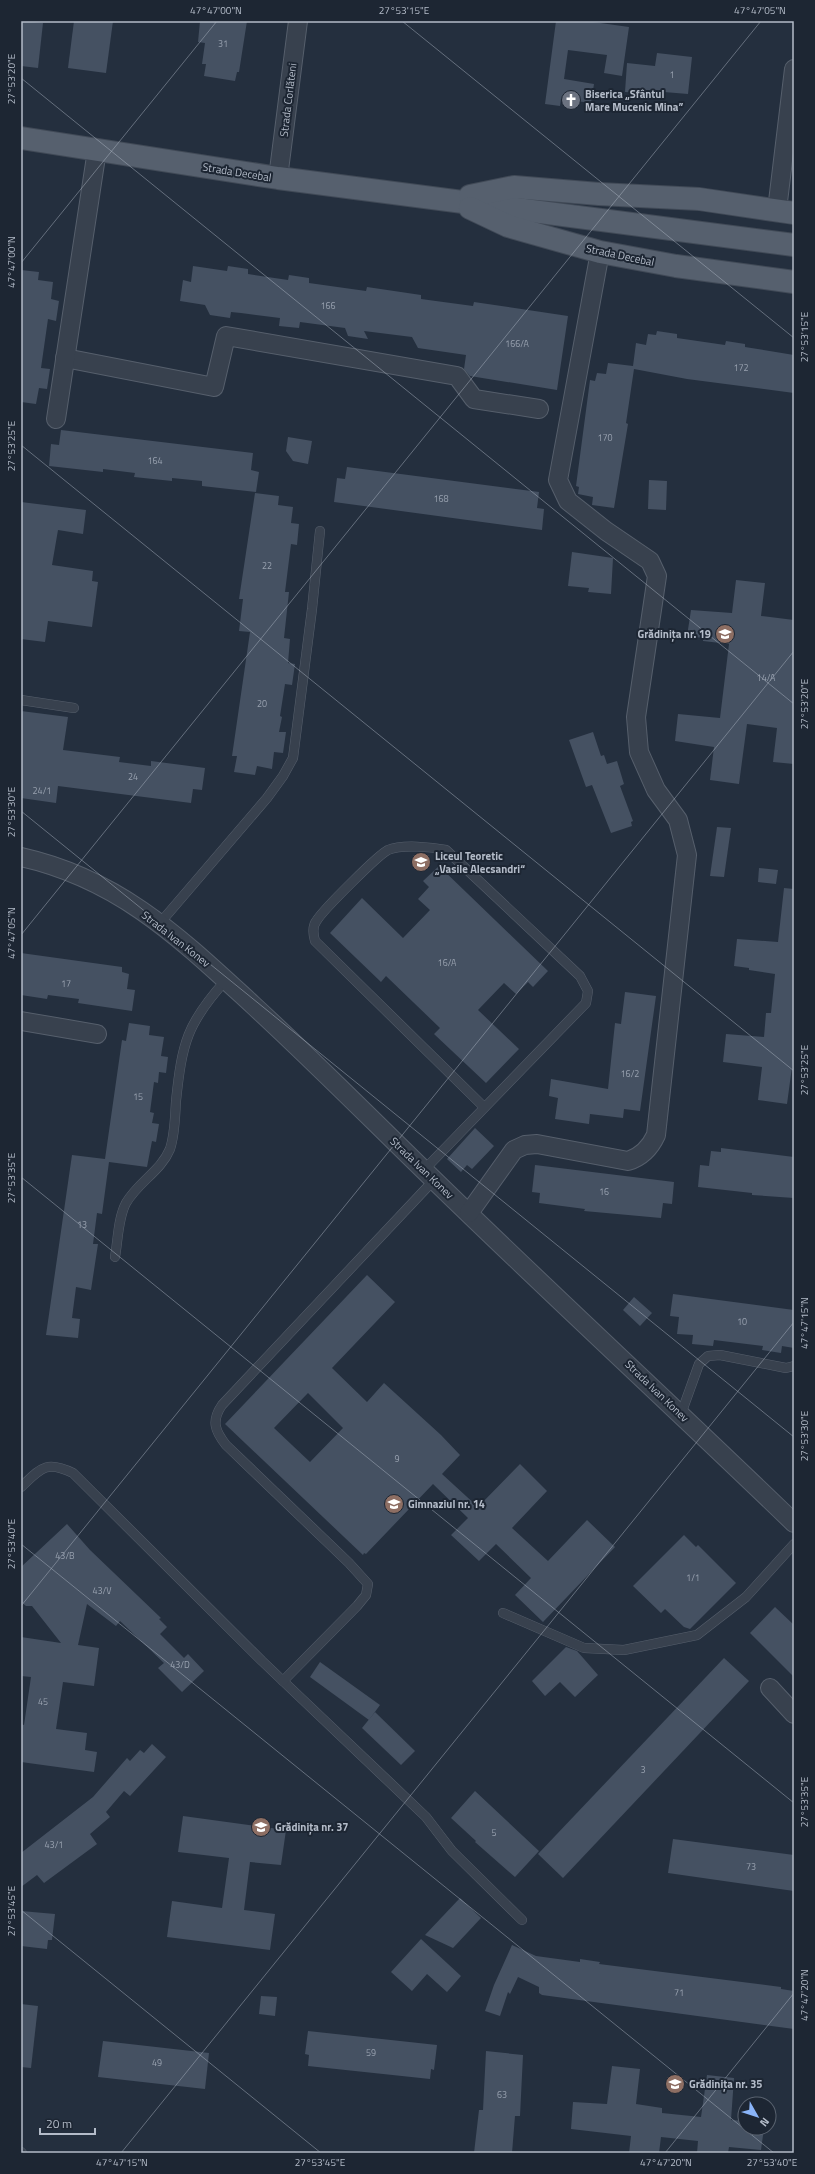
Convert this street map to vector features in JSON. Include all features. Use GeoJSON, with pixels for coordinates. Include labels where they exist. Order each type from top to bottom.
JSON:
{"type":"FeatureCollection","features":[{"type":"Feature","properties":{"kind":"main road","name":"Strada Decebal"},"geometry":{"type":"LineString","coordinates":[[21,138],[278,178],[794,245]]}},
{"type":"Feature","properties":{"kind":"main road","name":"Strada Decebal"},"geometry":{"type":"LineString","coordinates":[[453,200],[514,187],[599,194],[699,199],[786,211]]}},
{"type":"Feature","properties":{"kind":"main road","name":"Strada Decebal"},"geometry":{"type":"LineString","coordinates":[[453,200],[508,226],[600,252],[676,266],[794,282]]}},
{"type":"Feature","properties":{"kind":"street","name":"Strada Corlăteni"},"geometry":{"type":"LineString","coordinates":[[278,178],[298,21]]}},
{"type":"Feature","properties":{"kind":"street"},"geometry":{"type":"LineString","coordinates":[[786,211],[794,69]]}},
{"type":"Feature","properties":{"kind":"street"},"geometry":{"type":"LineString","coordinates":[[56,419],[97,150]]}},
{"type":"Feature","properties":{"kind":"street"},"geometry":{"type":"LineString","coordinates":[[469,1213],[514,1150],[525,1145],[537,1144],[628,1161],[637,1158],[652,1144],[656,1136],[687,855],[678,820],[656,790],[639,752],[636,717],[657,576],[650,561],[606,531],[568,502],[558,480],[600,252]]}},
{"type":"Feature","properties":{"kind":"street"},"geometry":{"type":"LineString","coordinates":[[65,358],[214,387],[226,336],[457,376],[474,399],[539,409]]}},
{"type":"Feature","properties":{"kind":"street","name":"Strada Ivan Konev"},"geometry":{"type":"LineString","coordinates":[[21,857],[68,870],[90,879],[160,923],[195,951],[298,1046],[429,1175],[794,1522]]}},
{"type":"Feature","properties":{"kind":"street"},"geometry":{"type":"LineString","coordinates":[[21,1020],[97,1034]]}},
{"type":"Feature","properties":{"kind":"street"},"geometry":{"type":"LineString","coordinates":[[770,1688],[794,1714]]}},
{"type":"Feature","properties":{"kind":"lane"},"geometry":{"type":"LineString","coordinates":[[160,923],[267,798],[291,762],[303,687],[320,531]]}},
{"type":"Feature","properties":{"kind":"lane"},"geometry":{"type":"LineString","coordinates":[[21,700],[74,708]]}},
{"type":"Feature","properties":{"kind":"lane"},"geometry":{"type":"LineString","coordinates":[[283,1681],[363,1599],[368,1589],[368,1584],[349,1563],[226,1445],[215,1429],[216,1414],[222,1405],[429,1175],[484,1107],[586,1003],[588,991],[586,983],[580,976],[446,850],[434,847],[398,847],[388,850],[371,864],[316,921],[313,934],[315,941],[484,1107]]}},
{"type":"Feature","properties":{"kind":"lane"},"geometry":{"type":"LineString","coordinates":[[115,1256],[123,1210],[126,1203],[163,1163],[170,1147],[181,1065],[191,1027],[206,1002],[226,980]]}},
{"type":"Feature","properties":{"kind":"lane"},"geometry":{"type":"LineString","coordinates":[[681,1414],[699,1364],[708,1356],[720,1355],[786,1368],[794,1366]]}},
{"type":"Feature","properties":{"kind":"lane"},"geometry":{"type":"LineString","coordinates":[[21,1487],[42,1468],[50,1465],[73,1473],[283,1681],[426,1817],[452,1851],[522,1920]]}},
{"type":"Feature","properties":{"kind":"lane"},"geometry":{"type":"LineString","coordinates":[[503,1613],[584,1648],[624,1650],[697,1635],[746,1597],[794,1544]]}},
{"type":"Feature","properties":{"kind":"building"},"geometry":{"type":"Polygon","coordinates":[[[21,21],[43,23],[38,68],[21,66],[21,21]]]}},
{"type":"Feature","properties":{"kind":"building"},"geometry":{"type":"Polygon","coordinates":[[[74,21],[113,21],[106,73],[68,68],[74,21]]]}},
{"type":"Feature","properties":{"kind":"building"},"geometry":{"type":"Polygon","coordinates":[[[200,21],[247,21],[239,72],[237,72],[235,81],[204,76],[206,64],[202,64],[205,43],[198,42],[200,21]]]}},
{"type":"Feature","properties":{"kind":"building"},"geometry":{"type":"Polygon","coordinates":[[[556,21],[586,21],[629,27],[622,76],[604,73],[607,55],[568,50],[564,79],[594,84],[591,103],[561,99],[560,106],[545,104],[556,21]]]}},
{"type":"Feature","properties":{"kind":"building"},"geometry":{"type":"Polygon","coordinates":[[[657,53],[692,57],[688,94],[640,90],[640,93],[625,92],[627,63],[655,66],[657,53]]]}},
{"type":"Feature","properties":{"kind":"building"},"geometry":{"type":"Polygon","coordinates":[[[193,266],[227,271],[228,266],[248,269],[248,274],[288,280],[289,275],[309,278],[309,283],[366,291],[367,287],[421,295],[421,299],[473,306],[474,302],[568,316],[557,390],[470,376],[464,369],[466,355],[418,348],[412,337],[364,331],[368,339],[348,336],[345,328],[300,322],[299,328],[279,326],[280,318],[231,312],[230,318],[210,315],[205,305],[180,301],[183,280],[191,282],[193,266]]]}},
{"type":"Feature","properties":{"kind":"building"},"geometry":{"type":"Polygon","coordinates":[[[21,270],[39,272],[38,280],[53,282],[51,299],[59,301],[56,321],[48,319],[41,368],[50,369],[47,389],[39,388],[36,404],[21,402],[21,270]]]}},
{"type":"Feature","properties":{"kind":"building"},"geometry":{"type":"Polygon","coordinates":[[[657,331],[677,334],[677,338],[725,345],[726,341],[745,344],[745,347],[794,355],[794,393],[687,379],[634,369],[626,423],[628,424],[614,508],[592,505],[593,497],[578,494],[579,487],[576,486],[590,380],[595,381],[597,373],[606,374],[608,363],[633,366],[636,343],[646,345],[648,334],[656,335],[657,331]]]}},
{"type":"Feature","properties":{"kind":"building"},"geometry":{"type":"Polygon","coordinates":[[[61,430],[253,453],[251,470],[259,472],[256,492],[202,486],[202,481],[172,478],[172,481],[134,477],[135,473],[103,469],[103,472],[49,466],[51,444],[59,445],[61,430]]]}},
{"type":"Feature","properties":{"kind":"building"},"geometry":{"type":"Polygon","coordinates":[[[288,437],[312,441],[308,464],[293,461],[286,451],[288,437]]]}},
{"type":"Feature","properties":{"kind":"building"},"geometry":{"type":"Polygon","coordinates":[[[347,467],[539,492],[537,508],[544,509],[542,530],[334,502],[337,478],[345,479],[347,467]]]}},
{"type":"Feature","properties":{"kind":"building"},"geometry":{"type":"Polygon","coordinates":[[[649,480],[667,481],[666,510],[648,509],[649,480]]]}},
{"type":"Feature","properties":{"kind":"building"},"geometry":{"type":"Polygon","coordinates":[[[255,493],[279,496],[278,505],[293,507],[291,523],[299,524],[297,545],[291,544],[285,592],[289,592],[284,638],[290,639],[288,663],[295,664],[292,685],[285,684],[280,716],[282,717],[279,732],[286,732],[283,753],[274,752],[272,769],[257,766],[255,775],[234,772],[237,756],[232,756],[250,632],[239,631],[243,599],[239,599],[255,493]]]}},
{"type":"Feature","properties":{"kind":"building"},"geometry":{"type":"Polygon","coordinates":[[[21,502],[86,510],[83,534],[58,530],[52,565],[93,571],[92,581],[98,582],[92,627],[48,621],[45,642],[21,639],[21,502]]]}},
{"type":"Feature","properties":{"kind":"building"},"geometry":{"type":"Polygon","coordinates":[[[572,552],[613,558],[611,594],[588,592],[589,588],[568,586],[572,552]]]}},
{"type":"Feature","properties":{"kind":"building"},"geometry":{"type":"Polygon","coordinates":[[[736,580],[765,583],[761,616],[794,620],[794,764],[773,762],[777,728],[747,724],[739,784],[710,780],[714,747],[675,741],[678,714],[720,718],[729,644],[703,641],[703,638],[687,636],[691,610],[732,613],[736,580]]]}},
{"type":"Feature","properties":{"kind":"building"},"geometry":{"type":"Polygon","coordinates":[[[21,711],[68,717],[63,750],[120,757],[119,762],[151,766],[151,761],[205,768],[202,790],[193,789],[191,803],[58,786],[56,803],[21,798],[21,711]]]}},
{"type":"Feature","properties":{"kind":"building"},"geometry":{"type":"Polygon","coordinates":[[[593,732],[601,756],[604,755],[607,764],[617,761],[624,784],[620,786],[633,821],[631,822],[632,826],[611,833],[592,785],[586,787],[569,740],[593,732]]]}},
{"type":"Feature","properties":{"kind":"building"},"geometry":{"type":"Polygon","coordinates":[[[717,827],[731,828],[724,877],[710,876],[717,827]]]}},
{"type":"Feature","properties":{"kind":"building"},"geometry":{"type":"Polygon","coordinates":[[[439,866],[548,971],[533,987],[528,982],[516,994],[504,983],[478,1010],[519,1049],[486,1083],[434,1034],[440,1028],[386,976],[381,982],[330,933],[362,898],[403,938],[430,910],[418,899],[429,887],[423,881],[439,866]]]}},
{"type":"Feature","properties":{"kind":"building"},"geometry":{"type":"Polygon","coordinates":[[[759,868],[778,870],[776,884],[758,882],[759,868]]]}},
{"type":"Feature","properties":{"kind":"building"},"geometry":{"type":"Polygon","coordinates":[[[784,888],[794,889],[794,1052],[787,1104],[758,1100],[762,1067],[723,1062],[726,1034],[764,1037],[766,1013],[771,1013],[775,974],[734,966],[737,939],[778,942],[784,888]]]}},
{"type":"Feature","properties":{"kind":"building"},"geometry":{"type":"Polygon","coordinates":[[[21,953],[122,967],[122,972],[129,974],[127,989],[135,990],[132,1011],[78,1003],[79,999],[48,995],[47,999],[21,995],[21,953]]]}},
{"type":"Feature","properties":{"kind":"building"},"geometry":{"type":"Polygon","coordinates":[[[625,992],[656,996],[640,1111],[624,1109],[623,1118],[590,1114],[589,1124],[555,1119],[558,1098],[549,1096],[551,1079],[608,1089],[615,1023],[621,1024],[625,992]]]}},
{"type":"Feature","properties":{"kind":"building"},"geometry":{"type":"Polygon","coordinates":[[[129,1023],[150,1026],[149,1035],[164,1037],[161,1056],[168,1057],[166,1073],[159,1072],[158,1083],[154,1082],[150,1112],[154,1113],[152,1123],[159,1124],[156,1142],[152,1141],[147,1167],[109,1162],[102,1214],[97,1213],[93,1244],[98,1244],[91,1290],[76,1287],[72,1318],[80,1319],[78,1338],[46,1335],[72,1155],[105,1159],[122,1040],[126,1041],[129,1023]]]}},
{"type":"Feature","properties":{"kind":"building"},"geometry":{"type":"Polygon","coordinates":[[[475,1128],[494,1146],[472,1169],[467,1165],[461,1172],[447,1159],[475,1128]]]}},
{"type":"Feature","properties":{"kind":"building"},"geometry":{"type":"Polygon","coordinates":[[[721,1148],[794,1157],[794,1198],[752,1195],[752,1193],[698,1187],[700,1165],[709,1166],[711,1151],[721,1152],[721,1148]]]}},
{"type":"Feature","properties":{"kind":"building"},"geometry":{"type":"Polygon","coordinates":[[[535,1165],[674,1182],[672,1204],[663,1203],[661,1218],[584,1211],[585,1209],[539,1203],[540,1193],[532,1192],[535,1165]]]}},
{"type":"Feature","properties":{"kind":"building"},"geometry":{"type":"Polygon","coordinates":[[[367,1275],[395,1302],[332,1368],[367,1402],[384,1383],[441,1435],[460,1455],[442,1474],[478,1507],[520,1464],[547,1491],[512,1528],[548,1561],[587,1520],[615,1547],[543,1622],[515,1595],[531,1578],[496,1544],[479,1561],[451,1535],[468,1518],[433,1484],[366,1554],[364,1553],[363,1555],[225,1424],[367,1275]],[[308,1393],[274,1428],[310,1462],[343,1428],[308,1393]]]}},
{"type":"Feature","properties":{"kind":"building"},"geometry":{"type":"Polygon","coordinates":[[[673,1294],[794,1310],[794,1348],[782,1346],[781,1353],[762,1350],[763,1346],[714,1340],[713,1346],[692,1344],[693,1335],[677,1334],[679,1317],[670,1316],[673,1294]]]}},
{"type":"Feature","properties":{"kind":"building"},"geometry":{"type":"Polygon","coordinates":[[[634,1297],[652,1313],[640,1326],[623,1310],[634,1297]]]}},
{"type":"Feature","properties":{"kind":"building"},"geometry":{"type":"Polygon","coordinates":[[[67,1524],[90,1550],[161,1618],[159,1619],[167,1627],[160,1634],[184,1658],[188,1654],[204,1671],[182,1692],[158,1668],[164,1663],[120,1621],[116,1626],[87,1604],[78,1645],[99,1648],[94,1686],[63,1682],[56,1729],[87,1733],[85,1750],[97,1752],[94,1772],[21,1762],[21,1724],[24,1725],[31,1677],[21,1676],[21,1637],[61,1643],[32,1606],[26,1606],[21,1602],[21,1567],[67,1524]]]}},
{"type":"Feature","properties":{"kind":"building"},"geometry":{"type":"Polygon","coordinates":[[[684,1535],[696,1547],[698,1545],[736,1583],[690,1629],[684,1627],[665,1609],[661,1613],[633,1586],[684,1535]]]}},
{"type":"Feature","properties":{"kind":"building"},"geometry":{"type":"Polygon","coordinates":[[[775,1607],[794,1625],[794,1677],[750,1633],[775,1607]]]}},
{"type":"Feature","properties":{"kind":"building"},"geometry":{"type":"Polygon","coordinates":[[[566,1647],[577,1651],[598,1675],[575,1697],[560,1682],[545,1696],[532,1681],[566,1647]]]}},
{"type":"Feature","properties":{"kind":"building"},"geometry":{"type":"Polygon","coordinates":[[[724,1658],[749,1681],[563,1878],[538,1854],[724,1658]]]}},
{"type":"Feature","properties":{"kind":"building"},"geometry":{"type":"Polygon","coordinates":[[[320,1662],[380,1705],[369,1720],[310,1677],[320,1662]]]}},
{"type":"Feature","properties":{"kind":"building"},"geometry":{"type":"Polygon","coordinates":[[[375,1712],[415,1751],[401,1765],[362,1728],[375,1712]]]}},
{"type":"Feature","properties":{"kind":"building"},"geometry":{"type":"Polygon","coordinates":[[[152,1744],[166,1757],[130,1796],[124,1791],[106,1812],[110,1817],[90,1834],[97,1844],[44,1883],[37,1875],[21,1887],[21,1853],[93,1797],[127,1758],[130,1761],[140,1750],[144,1753],[152,1744]]]}},
{"type":"Feature","properties":{"kind":"building"},"geometry":{"type":"Polygon","coordinates":[[[475,1791],[539,1851],[515,1877],[475,1842],[476,1841],[451,1818],[475,1791]]]}},
{"type":"Feature","properties":{"kind":"building"},"geometry":{"type":"Polygon","coordinates":[[[183,1816],[286,1830],[281,1865],[250,1862],[244,1910],[275,1914],[270,1950],[167,1937],[172,1901],[222,1908],[229,1858],[178,1852],[183,1816]]]}},
{"type":"Feature","properties":{"kind":"building"},"geometry":{"type":"Polygon","coordinates":[[[673,1839],[794,1855],[794,1891],[668,1873],[673,1839]]]}},
{"type":"Feature","properties":{"kind":"building"},"geometry":{"type":"Polygon","coordinates":[[[460,1898],[481,1918],[453,1948],[425,1935],[460,1898]]]}},
{"type":"Feature","properties":{"kind":"building"},"geometry":{"type":"Polygon","coordinates":[[[21,1911],[55,1914],[52,1940],[48,1940],[47,1949],[21,1946],[21,1911]]]}},
{"type":"Feature","properties":{"kind":"building"},"geometry":{"type":"Polygon","coordinates":[[[421,1939],[461,1976],[447,1992],[427,1974],[412,1991],[391,1972],[421,1939]]]}},
{"type":"Feature","properties":{"kind":"building"},"geometry":{"type":"Polygon","coordinates":[[[512,1945],[536,1956],[580,1962],[580,1959],[600,1962],[599,1964],[781,1987],[781,1989],[794,1991],[794,2029],[542,1995],[539,1993],[539,1987],[518,1977],[510,1994],[508,1992],[500,2016],[485,2011],[494,1985],[512,1945]]]}},
{"type":"Feature","properties":{"kind":"building"},"geometry":{"type":"Polygon","coordinates":[[[261,1996],[277,1997],[275,2016],[259,2014],[261,1996]]]}},
{"type":"Feature","properties":{"kind":"building"},"geometry":{"type":"Polygon","coordinates":[[[21,2004],[38,2006],[31,2068],[21,2067],[21,2004]]]}},
{"type":"Feature","properties":{"kind":"building"},"geometry":{"type":"Polygon","coordinates":[[[308,2031],[437,2045],[434,2070],[431,2069],[430,2079],[308,2066],[309,2055],[305,2054],[308,2031]]]}},
{"type":"Feature","properties":{"kind":"building"},"geometry":{"type":"Polygon","coordinates":[[[103,2041],[209,2053],[205,2089],[98,2077],[103,2041]]]}},
{"type":"Feature","properties":{"kind":"building"},"geometry":{"type":"Polygon","coordinates":[[[486,2051],[523,2055],[520,2116],[515,2116],[512,2153],[474,2153],[479,2110],[483,2110],[486,2051]]]}},
{"type":"Feature","properties":{"kind":"building"},"geometry":{"type":"Polygon","coordinates":[[[612,2066],[640,2069],[636,2104],[662,2108],[662,2113],[701,2117],[707,2075],[734,2078],[731,2120],[737,2120],[737,2136],[763,2136],[761,2150],[729,2147],[728,2153],[697,2153],[698,2141],[661,2137],[659,2153],[629,2153],[631,2136],[571,2129],[573,2102],[607,2104],[612,2066]]]}},
{"type":"Feature","properties":{"kind":"place","name":"Biserica „Sfântul Mare Mucenic Mina”"},"geometry":{"type":"Point","coordinates":[571,100]}},
{"type":"Feature","properties":{"kind":"place","name":"Grădinița nr. 19"},"geometry":{"type":"Point","coordinates":[725,634]}},
{"type":"Feature","properties":{"kind":"place","name":"Liceul Teoretic „Vasile Alecsandri“"},"geometry":{"type":"Point","coordinates":[421,862]}},
{"type":"Feature","properties":{"kind":"place","name":"Gimnaziul nr. 14"},"geometry":{"type":"Point","coordinates":[394,1504]}},
{"type":"Feature","properties":{"kind":"place","name":"Grădinița nr. 37"},"geometry":{"type":"Point","coordinates":[261,1827]}},
{"type":"Feature","properties":{"kind":"place","name":"Grădinița nr. 35"},"geometry":{"type":"Point","coordinates":[675,2084]}}]}
